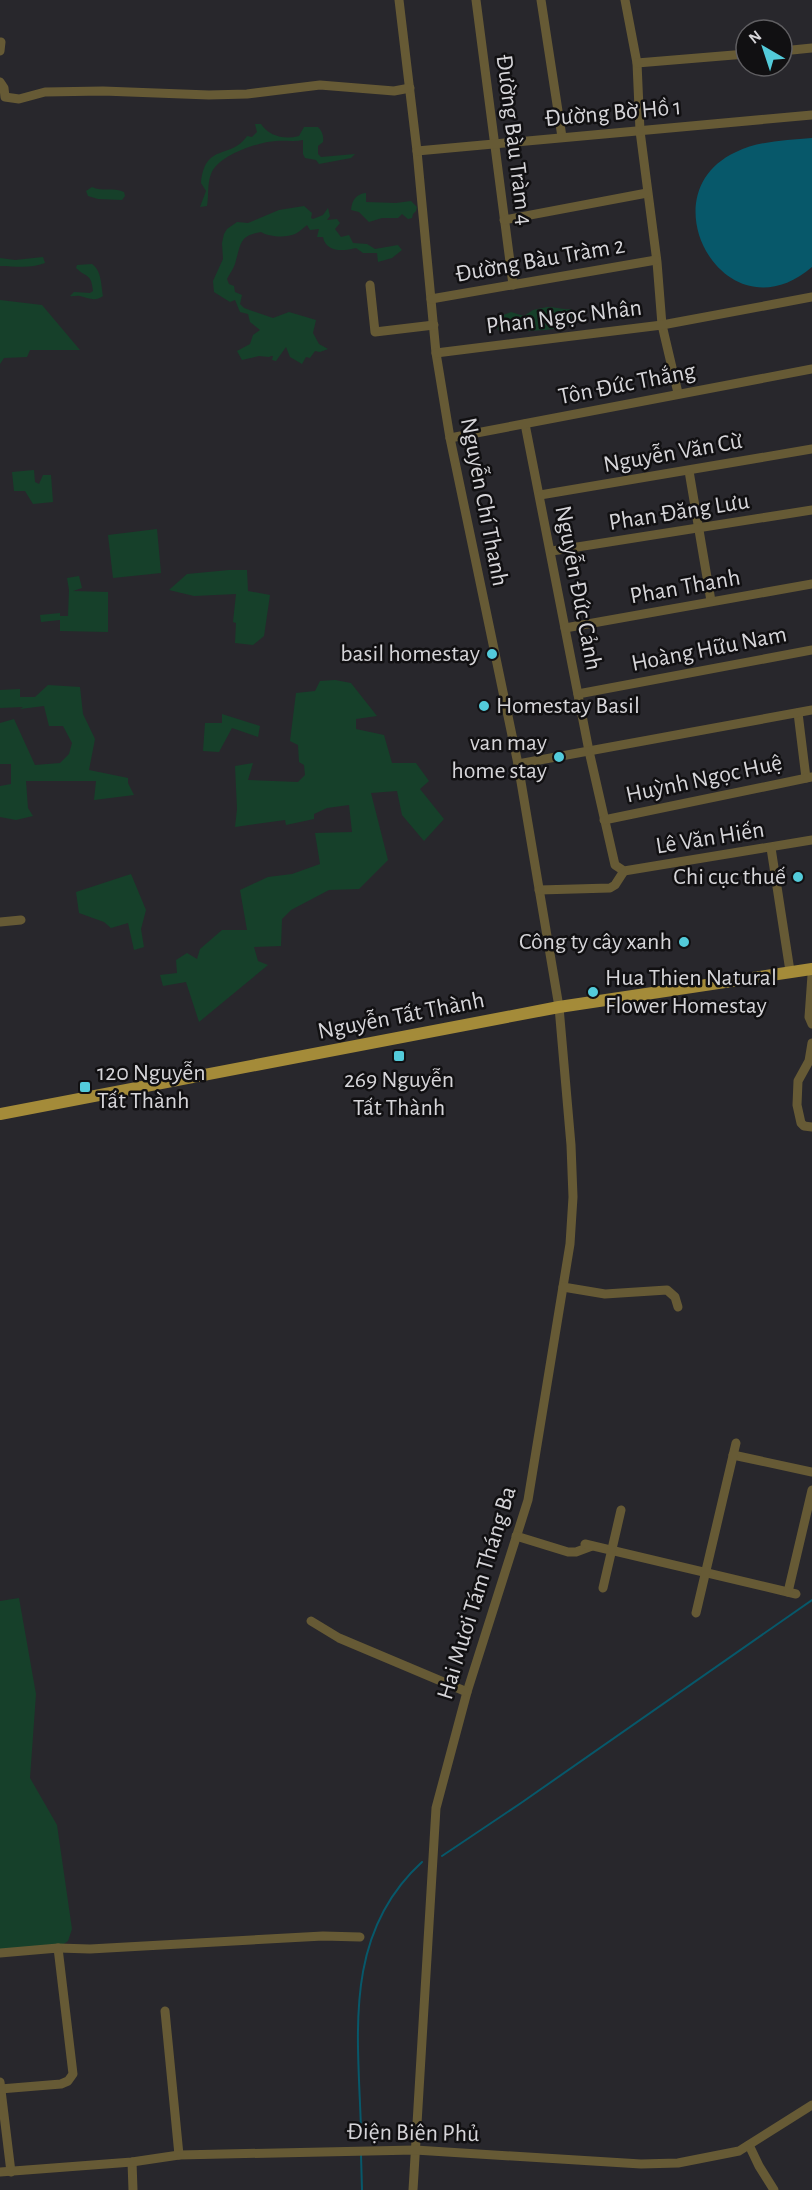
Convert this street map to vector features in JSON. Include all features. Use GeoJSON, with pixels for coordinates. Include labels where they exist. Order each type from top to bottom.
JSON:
{"type":"FeatureCollection","features":[{"type":"Feature","properties":{"kind":"main road","name":"Nguyễn Tất Thành"},"geometry":{"type":"LineString","coordinates":[[0,1114],[559,1007],[812,969]]}},
{"type":"Feature","properties":{"kind":"street","name":"Nguyễn Chí Thanh"},"geometry":{"type":"LineString","coordinates":[[399,0],[417,151],[436,353],[450,438],[518,764],[559,1007]]}},
{"type":"Feature","properties":{"kind":"street","name":"Đường Bàu Tràm 4"},"geometry":{"type":"LineString","coordinates":[[476,0],[513,285]]}},
{"type":"Feature","properties":{"kind":"street"},"geometry":{"type":"LineString","coordinates":[[541,0],[562,137]]}},
{"type":"Feature","properties":{"kind":"street"},"geometry":{"type":"LineString","coordinates":[[625,0],[637,63],[640,131],[662,325],[812,297]]}},
{"type":"Feature","properties":{"kind":"street"},"geometry":{"type":"LineString","coordinates":[[0,51],[1,42]]}},
{"type":"Feature","properties":{"kind":"street"},"geometry":{"type":"LineString","coordinates":[[794,50],[812,48]]}},
{"type":"Feature","properties":{"kind":"street"},"geometry":{"type":"LineString","coordinates":[[637,63],[734,55]]}},
{"type":"Feature","properties":{"kind":"street"},"geometry":{"type":"LineString","coordinates":[[0,82],[4,88],[5,98],[8,99],[19,99],[45,92],[104,91],[209,95],[247,94],[320,86],[394,91],[410,88]]}},
{"type":"Feature","properties":{"kind":"street","name":"Đường Bờ Hồ 1"},"geometry":{"type":"LineString","coordinates":[[417,151],[812,114]]}},
{"type":"Feature","properties":{"kind":"street"},"geometry":{"type":"LineString","coordinates":[[504,220],[647,193]]}},
{"type":"Feature","properties":{"kind":"street","name":"Đường Bàu Tràm 2"},"geometry":{"type":"LineString","coordinates":[[431,299],[656,260]]}},
{"type":"Feature","properties":{"kind":"street"},"geometry":{"type":"LineString","coordinates":[[370,285],[375,332],[434,325]]}},
{"type":"Feature","properties":{"kind":"street","name":"Phan Ngọc Nhân"},"geometry":{"type":"LineString","coordinates":[[436,353],[662,325],[678,393]]}},
{"type":"Feature","properties":{"kind":"street","name":"Tôn Đức Thắng"},"geometry":{"type":"LineString","coordinates":[[450,438],[812,369]]}},
{"type":"Feature","properties":{"kind":"street","name":"Nguyễn Đức Cảnh"},"geometry":{"type":"LineString","coordinates":[[525,424],[552,551],[589,751],[615,865]]}},
{"type":"Feature","properties":{"kind":"street","name":"Nguyễn Văn Cừ"},"geometry":{"type":"LineString","coordinates":[[540,495],[812,449]]}},
{"type":"Feature","properties":{"kind":"street"},"geometry":{"type":"LineString","coordinates":[[689,471],[711,601]]}},
{"type":"Feature","properties":{"kind":"street","name":"Phan Đăng Lưu"},"geometry":{"type":"LineString","coordinates":[[552,551],[812,510]]}},
{"type":"Feature","properties":{"kind":"street","name":"Phan Thanh"},"geometry":{"type":"LineString","coordinates":[[565,628],[812,584]]}},
{"type":"Feature","properties":{"kind":"street","name":"Hoàng Hữu Nam"},"geometry":{"type":"LineString","coordinates":[[578,694],[812,650]]}},
{"type":"Feature","properties":{"kind":"street"},"geometry":{"type":"LineString","coordinates":[[518,764],[812,710]]}},
{"type":"Feature","properties":{"kind":"street"},"geometry":{"type":"LineString","coordinates":[[798,713],[809,777]]}},
{"type":"Feature","properties":{"kind":"street","name":"Huỳnh Ngọc Huệ"},"geometry":{"type":"LineString","coordinates":[[604,820],[809,777]]}},
{"type":"Feature","properties":{"kind":"street","name":"Lê Văn Hiến"},"geometry":{"type":"LineString","coordinates":[[615,865],[624,871],[812,840]]}},
{"type":"Feature","properties":{"kind":"street"},"geometry":{"type":"LineString","coordinates":[[771,848],[790,971]]}},
{"type":"Feature","properties":{"kind":"street"},"geometry":{"type":"LineString","coordinates":[[539,890],[610,888],[615,885],[624,871]]}},
{"type":"Feature","properties":{"kind":"street"},"geometry":{"type":"LineString","coordinates":[[0,922],[21,920]]}},
{"type":"Feature","properties":{"kind":"street"},"geometry":{"type":"LineString","coordinates":[[812,975],[809,1017],[812,1024]]}},
{"type":"Feature","properties":{"kind":"street","name":"Hai Mươi Tám Tháng Ba"},"geometry":{"type":"LineString","coordinates":[[413,2190],[436,1808],[467,1692],[528,1500],[570,1244],[573,1197],[571,1145],[559,1007]]}},
{"type":"Feature","properties":{"kind":"street"},"geometry":{"type":"LineString","coordinates":[[812,1043],[809,1061],[798,1081],[797,1099],[801,1123],[812,1127]]}},
{"type":"Feature","properties":{"kind":"street"},"geometry":{"type":"LineString","coordinates":[[563,1287],[605,1294],[667,1290],[675,1296],[678,1307]]}},
{"type":"Feature","properties":{"kind":"street"},"geometry":{"type":"LineString","coordinates":[[696,1612],[736,1443]]}},
{"type":"Feature","properties":{"kind":"street"},"geometry":{"type":"LineString","coordinates":[[733,1455],[812,1473]]}},
{"type":"Feature","properties":{"kind":"street"},"geometry":{"type":"LineString","coordinates":[[516,1536],[568,1552],[576,1552],[588,1545],[792,1593],[812,1490]]}},
{"type":"Feature","properties":{"kind":"street"},"geometry":{"type":"LineString","coordinates":[[603,1588],[621,1510]]}},
{"type":"Feature","properties":{"kind":"street"},"geometry":{"type":"LineString","coordinates":[[311,1621],[339,1638],[467,1692]]}},
{"type":"Feature","properties":{"kind":"street"},"geometry":{"type":"LineString","coordinates":[[0,1953],[58,1948],[90,1949],[323,1936],[360,1937]]}},
{"type":"Feature","properties":{"kind":"street"},"geometry":{"type":"LineString","coordinates":[[0,2089],[61,2084],[68,2081],[73,2074],[58,1948]]}},
{"type":"Feature","properties":{"kind":"street"},"geometry":{"type":"LineString","coordinates":[[165,2011],[179,2155]]}},
{"type":"Feature","properties":{"kind":"street"},"geometry":{"type":"LineString","coordinates":[[0,2082],[11,2172]]}},
{"type":"Feature","properties":{"kind":"street","name":"Điện Biên Phủ"},"geometry":{"type":"LineString","coordinates":[[0,2172],[132,2162],[179,2155],[415,2150],[641,2164],[678,2163],[739,2151],[812,2105]]}},
{"type":"Feature","properties":{"kind":"street"},"geometry":{"type":"LineString","coordinates":[[749,2145],[774,2190]]}},
{"type":"Feature","properties":{"kind":"street"},"geometry":{"type":"LineString","coordinates":[[132,2162],[133,2190]]}},
{"type":"Feature","properties":{"kind":"green space"},"geometry":{"type":"Polygon","coordinates":[[[255,124],[261,124],[277,136],[288,138],[299,136],[304,127],[318,127],[323,138],[323,142],[318,146],[318,154],[321,157],[355,154],[351,158],[319,164],[316,160],[305,158],[303,140],[268,142],[249,147],[230,155],[215,167],[210,178],[207,206],[200,207],[206,191],[201,183],[203,170],[208,162],[213,156],[234,148],[247,136],[252,137],[257,132],[255,124]]]}},
{"type":"Feature","properties":{"kind":"green space"},"geometry":{"type":"Polygon","coordinates":[[[92,187],[124,192],[125,196],[122,200],[98,199],[88,196],[86,191],[92,187]]]}},
{"type":"Feature","properties":{"kind":"green space"},"geometry":{"type":"Polygon","coordinates":[[[366,193],[366,202],[411,201],[417,207],[416,211],[412,218],[408,219],[402,214],[398,218],[382,218],[369,222],[359,212],[351,210],[355,198],[366,193]]]}},
{"type":"Feature","properties":{"kind":"green space"},"geometry":{"type":"Polygon","coordinates":[[[304,206],[312,213],[311,218],[313,219],[323,215],[328,208],[330,216],[327,220],[337,219],[340,223],[335,229],[341,237],[349,235],[353,243],[367,244],[375,249],[398,245],[402,250],[392,258],[378,262],[377,253],[363,253],[356,248],[336,250],[328,246],[323,237],[317,237],[319,229],[310,230],[307,225],[291,235],[273,236],[261,232],[249,235],[242,241],[235,265],[227,279],[229,284],[234,286],[235,292],[242,295],[240,304],[244,308],[273,318],[289,312],[316,320],[313,333],[319,344],[328,349],[315,351],[310,358],[306,357],[302,364],[290,357],[286,347],[276,361],[272,360],[273,356],[242,360],[237,351],[250,344],[253,335],[260,330],[250,322],[248,314],[240,312],[235,300],[230,302],[214,292],[213,281],[223,259],[224,234],[237,222],[248,223],[279,210],[304,206]]]}},
{"type":"Feature","properties":{"kind":"green space"},"geometry":{"type":"Polygon","coordinates":[[[43,257],[45,263],[39,265],[0,266],[0,258],[15,260],[43,257]]]}},
{"type":"Feature","properties":{"kind":"green space"},"geometry":{"type":"Polygon","coordinates":[[[92,264],[99,275],[103,296],[94,299],[70,296],[74,292],[90,293],[93,291],[90,279],[76,268],[77,265],[92,264]]]}},
{"type":"Feature","properties":{"kind":"green space"},"geometry":{"type":"Polygon","coordinates":[[[0,300],[42,305],[80,350],[30,350],[27,357],[4,358],[0,364],[0,300]]]}},
{"type":"Feature","properties":{"kind":"green space"},"geometry":{"type":"Polygon","coordinates":[[[547,307],[571,309],[572,316],[568,326],[546,330],[504,332],[499,331],[496,326],[498,317],[511,312],[524,316],[533,310],[547,307]]]}},
{"type":"Feature","properties":{"kind":"green space"},"geometry":{"type":"Polygon","coordinates":[[[34,470],[35,482],[39,484],[43,475],[51,475],[53,502],[33,504],[25,491],[14,491],[12,472],[34,470]]]}},
{"type":"Feature","properties":{"kind":"green space"},"geometry":{"type":"Polygon","coordinates":[[[157,529],[161,573],[113,578],[108,535],[157,529]]]}},
{"type":"Feature","properties":{"kind":"green space"},"geometry":{"type":"Polygon","coordinates":[[[247,570],[248,591],[270,595],[264,636],[253,645],[235,643],[236,623],[233,622],[236,594],[194,596],[169,590],[187,574],[247,570]]]}},
{"type":"Feature","properties":{"kind":"green space"},"geometry":{"type":"Polygon","coordinates":[[[79,576],[82,588],[73,591],[108,592],[108,632],[60,631],[60,620],[41,622],[40,615],[60,613],[60,616],[68,616],[67,578],[79,576]]]}},
{"type":"Feature","properties":{"kind":"green space"},"geometry":{"type":"Polygon","coordinates":[[[335,680],[351,683],[377,716],[356,719],[356,729],[384,735],[392,763],[416,763],[429,781],[420,789],[444,819],[424,841],[402,815],[397,791],[371,793],[388,860],[359,889],[329,890],[291,910],[282,919],[281,946],[254,947],[258,961],[268,965],[199,1022],[186,982],[163,986],[160,975],[177,973],[176,960],[187,953],[197,959],[200,949],[222,930],[247,930],[240,890],[268,877],[292,874],[320,864],[315,833],[352,832],[349,805],[327,808],[314,814],[314,819],[286,825],[285,820],[235,827],[237,809],[235,766],[253,763],[248,780],[298,782],[305,775],[304,765],[299,762],[298,745],[290,741],[296,693],[315,691],[320,681],[335,680]]]}},
{"type":"Feature","properties":{"kind":"green space"},"geometry":{"type":"Polygon","coordinates":[[[48,685],[80,687],[83,714],[95,739],[89,770],[128,778],[134,795],[94,800],[96,781],[26,781],[28,808],[33,816],[16,820],[0,817],[0,786],[11,784],[11,764],[0,764],[0,723],[14,719],[35,765],[60,763],[69,754],[72,743],[63,726],[49,726],[44,706],[20,709],[23,707],[0,708],[0,690],[20,689],[20,697],[35,697],[48,685]]]}},
{"type":"Feature","properties":{"kind":"green space"},"geometry":{"type":"Polygon","coordinates":[[[222,714],[260,726],[258,737],[232,728],[219,752],[203,751],[205,723],[222,723],[222,714]]]}},
{"type":"Feature","properties":{"kind":"green space"},"geometry":{"type":"Polygon","coordinates":[[[131,874],[146,910],[141,929],[144,947],[134,950],[128,923],[111,928],[104,922],[79,913],[76,892],[131,874]]]}},
{"type":"Feature","properties":{"kind":"green space"},"geometry":{"type":"Polygon","coordinates":[[[19,1598],[36,1694],[30,1778],[57,1825],[72,1929],[68,1941],[58,1948],[0,1952],[0,1601],[19,1598]]]}},
{"type":"Feature","properties":{"kind":"water"},"geometry":{"type":"Polygon","coordinates":[[[812,138],[812,267],[780,285],[751,286],[726,274],[707,253],[697,226],[697,198],[709,172],[736,152],[754,145],[812,138]]]}},
{"type":"Feature","properties":{"kind":"waterway"},"geometry":{"type":"LineString","coordinates":[[442,1856],[812,1600]]}},
{"type":"Feature","properties":{"kind":"waterway"},"geometry":{"type":"LineString","coordinates":[[361,2129],[358,2021],[367,1953],[379,1921],[397,1890],[422,1862]]}},
{"type":"Feature","properties":{"kind":"waterway"},"geometry":{"type":"LineString","coordinates":[[361,2155],[362,2190]]}},
{"type":"Feature","properties":{"kind":"place","name":"basil homestay"},"geometry":{"type":"Point","coordinates":[492,654]}},
{"type":"Feature","properties":{"kind":"place","name":"Homestay Basil"},"geometry":{"type":"Point","coordinates":[484,706]}},
{"type":"Feature","properties":{"kind":"place","name":"van may home stay"},"geometry":{"type":"Point","coordinates":[559,757]}},
{"type":"Feature","properties":{"kind":"place","name":"Chi cục thuế"},"geometry":{"type":"Point","coordinates":[798,877]}},
{"type":"Feature","properties":{"kind":"place","name":"Công ty cây xanh"},"geometry":{"type":"Point","coordinates":[684,942]}},
{"type":"Feature","properties":{"kind":"place","name":"Hua Thien Natural Flower Homestay"},"geometry":{"type":"Point","coordinates":[593,992]}},
{"type":"Feature","properties":{"kind":"place","name":"269 Nguyễn Tất Thành"},"geometry":{"type":"Point","coordinates":[399,1056]}},
{"type":"Feature","properties":{"kind":"place","name":"120 Nguyễn Tất Thành"},"geometry":{"type":"Point","coordinates":[85,1087]}}]}
